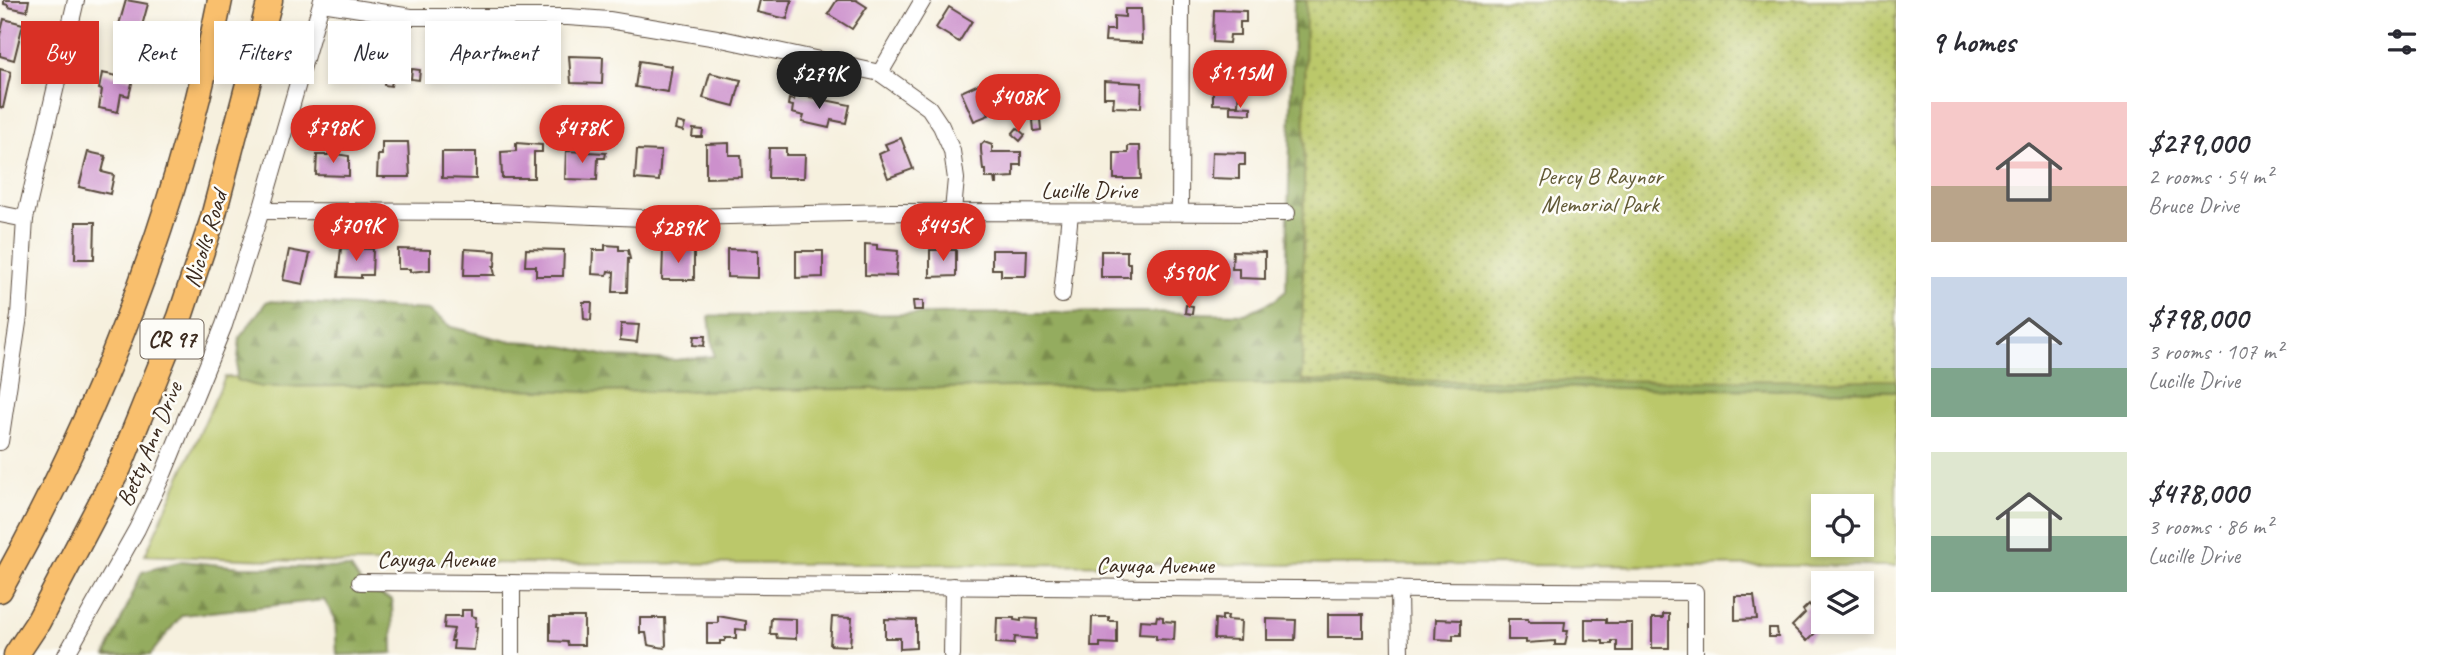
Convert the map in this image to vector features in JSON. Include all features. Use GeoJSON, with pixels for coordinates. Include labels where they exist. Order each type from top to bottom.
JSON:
{"type":"FeatureCollection","features":[{"type":"Feature","properties":{"kind":"highway","name":"Nicolls Road"},"geometry":{"type":"LineString","coordinates":[[0,590],[69,460],[116,351],[171,190],[210,51],[220,0]]}},
{"type":"Feature","properties":{"kind":"highway","name":"Nicolls Road"},"geometry":{"type":"LineString","coordinates":[[16,655],[38,622],[119,468],[180,317],[212,220],[270,0]]}},
{"type":"Feature","properties":{"kind":"street"},"geometry":{"type":"LineString","coordinates":[[0,442],[19,316],[25,219],[76,0]]}},
{"type":"Feature","properties":{"kind":"street"},"geometry":{"type":"LineString","coordinates":[[880,73],[923,0]]}},
{"type":"Feature","properties":{"kind":"street"},"geometry":{"type":"LineString","coordinates":[[1180,211],[1181,0]]}},
{"type":"Feature","properties":{"kind":"street"},"geometry":{"type":"LineString","coordinates":[[322,2],[411,17],[568,17],[609,20],[716,38],[880,73],[929,108],[941,126],[952,151],[956,179],[953,211]]}},
{"type":"Feature","properties":{"kind":"street","name":"Betty Ann Drive"},"geometry":{"type":"LineString","coordinates":[[66,655],[137,529],[164,472],[224,325],[261,211],[322,2]]}},
{"type":"Feature","properties":{"kind":"street","name":"Lucille Drive"},"geometry":{"type":"LineString","coordinates":[[261,211],[496,212],[644,218],[953,211],[1287,213]]}},
{"type":"Feature","properties":{"kind":"street"},"geometry":{"type":"LineString","coordinates":[[1062,295],[1069,213]]}},
{"type":"Feature","properties":{"kind":"street"},"geometry":{"type":"LineString","coordinates":[[0,214],[25,219]]}},
{"type":"Feature","properties":{"kind":"street","name":"Cayuga Avenue"},"geometry":{"type":"LineString","coordinates":[[360,582],[1695,592],[1695,655]]}},
{"type":"Feature","properties":{"kind":"street"},"geometry":{"type":"LineString","coordinates":[[512,583],[512,655]]}},
{"type":"Feature","properties":{"kind":"street"},"geometry":{"type":"LineString","coordinates":[[952,655],[953,586]]}},
{"type":"Feature","properties":{"kind":"street"},"geometry":{"type":"LineString","coordinates":[[1399,589],[1400,655]]}},
{"type":"Feature","properties":{"kind":"green space","name":"Percy B Raynor Memorial Park"},"geometry":{"type":"Polygon","coordinates":[[[1294,0],[1896,0],[1896,391],[1267,384],[585,392],[425,385],[261,387],[236,380],[240,337],[267,301],[429,310],[451,327],[507,341],[567,347],[611,357],[676,360],[714,356],[709,316],[1139,312],[1245,314],[1275,300],[1286,291],[1294,0]]]}},
{"type":"Feature","properties":{"kind":"green space","name":"Percy B Raynor Memorial Park"},"geometry":{"type":"Polygon","coordinates":[[[1306,0],[1896,0],[1896,380],[1302,381],[1306,0]]]}},
{"type":"Feature","properties":{"kind":"green space"},"geometry":{"type":"Polygon","coordinates":[[[225,377],[1896,388],[1896,566],[344,563],[145,555],[225,377]]]}},
{"type":"Feature","properties":{"kind":"green space"},"geometry":{"type":"Polygon","coordinates":[[[182,561],[241,567],[351,568],[364,588],[392,600],[393,653],[337,655],[335,618],[324,600],[182,615],[150,655],[106,655],[142,572],[182,561]]]}},
{"type":"Feature","properties":{"kind":"building"},"geometry":{"type":"Polygon","coordinates":[[[4,0],[29,0],[27,11],[8,7],[4,0]]]}},
{"type":"Feature","properties":{"kind":"building"},"geometry":{"type":"Polygon","coordinates":[[[126,0],[148,4],[143,21],[120,21],[126,0]]]}},
{"type":"Feature","properties":{"kind":"building"},"geometry":{"type":"Polygon","coordinates":[[[760,0],[792,0],[787,19],[757,12],[760,0]]]}},
{"type":"Feature","properties":{"kind":"building"},"geometry":{"type":"Polygon","coordinates":[[[837,0],[856,0],[867,7],[852,29],[828,14],[837,0]]]}},
{"type":"Feature","properties":{"kind":"building"},"geometry":{"type":"Polygon","coordinates":[[[949,7],[972,21],[959,42],[936,28],[949,7]]]}},
{"type":"Feature","properties":{"kind":"building"},"geometry":{"type":"Polygon","coordinates":[[[1125,9],[1141,9],[1142,43],[1105,41],[1106,30],[1114,30],[1114,16],[1125,17],[1125,9]]]}},
{"type":"Feature","properties":{"kind":"building"},"geometry":{"type":"Polygon","coordinates":[[[1214,10],[1246,11],[1246,22],[1240,22],[1240,35],[1230,35],[1229,43],[1213,42],[1214,10]]]}},
{"type":"Feature","properties":{"kind":"building"},"geometry":{"type":"Polygon","coordinates":[[[4,19],[21,23],[14,60],[0,56],[0,35],[4,19]]]}},
{"type":"Feature","properties":{"kind":"building"},"geometry":{"type":"Polygon","coordinates":[[[569,56],[603,57],[602,84],[571,83],[569,56]]]}},
{"type":"Feature","properties":{"kind":"building"},"geometry":{"type":"Polygon","coordinates":[[[639,61],[672,66],[668,92],[635,87],[639,61]]]}},
{"type":"Feature","properties":{"kind":"building"},"geometry":{"type":"Polygon","coordinates":[[[0,69],[11,72],[3,108],[0,107],[0,69]]]}},
{"type":"Feature","properties":{"kind":"building"},"geometry":{"type":"Polygon","coordinates":[[[412,69],[420,70],[419,80],[411,79],[412,69]]]}},
{"type":"Feature","properties":{"kind":"building"},"geometry":{"type":"Polygon","coordinates":[[[102,73],[113,75],[113,84],[132,84],[129,96],[121,94],[118,112],[99,108],[102,90],[99,89],[102,73]]]}},
{"type":"Feature","properties":{"kind":"building"},"geometry":{"type":"Polygon","coordinates":[[[710,73],[741,80],[734,106],[703,98],[710,73]]]}},
{"type":"Feature","properties":{"kind":"building"},"geometry":{"type":"Polygon","coordinates":[[[1213,79],[1239,80],[1238,105],[1213,104],[1213,79]]]}},
{"type":"Feature","properties":{"kind":"building"},"geometry":{"type":"Polygon","coordinates":[[[985,81],[995,105],[987,109],[989,115],[974,121],[961,92],[985,81]]]}},
{"type":"Feature","properties":{"kind":"building"},"geometry":{"type":"Polygon","coordinates":[[[1104,81],[1142,83],[1141,108],[1113,107],[1114,97],[1104,97],[1104,81]]]}},
{"type":"Feature","properties":{"kind":"building"},"geometry":{"type":"Polygon","coordinates":[[[795,94],[850,105],[846,123],[831,120],[829,128],[802,122],[804,116],[792,113],[793,106],[788,105],[789,99],[794,100],[795,94]]]}},
{"type":"Feature","properties":{"kind":"building"},"geometry":{"type":"Polygon","coordinates":[[[1230,106],[1251,107],[1251,114],[1230,113],[1230,106]]]}},
{"type":"Feature","properties":{"kind":"building"},"geometry":{"type":"Polygon","coordinates":[[[1040,119],[1041,130],[1034,131],[1033,120],[1040,119]]]}},
{"type":"Feature","properties":{"kind":"building"},"geometry":{"type":"Polygon","coordinates":[[[677,122],[685,124],[683,131],[675,129],[677,122]]]}},
{"type":"Feature","properties":{"kind":"building"},"geometry":{"type":"Polygon","coordinates":[[[1017,128],[1025,135],[1020,141],[1012,134],[1017,128]]]}},
{"type":"Feature","properties":{"kind":"building"},"geometry":{"type":"Polygon","coordinates":[[[693,129],[703,130],[702,137],[692,137],[693,129]]]}},
{"type":"Feature","properties":{"kind":"building"},"geometry":{"type":"Polygon","coordinates":[[[901,138],[913,169],[888,178],[879,154],[888,150],[885,144],[901,138]]]}},
{"type":"Feature","properties":{"kind":"building"},"geometry":{"type":"Polygon","coordinates":[[[382,142],[408,142],[410,177],[377,177],[378,155],[382,155],[382,142]]]}},
{"type":"Feature","properties":{"kind":"building"},"geometry":{"type":"Polygon","coordinates":[[[984,142],[992,145],[992,152],[1021,152],[1021,165],[1014,165],[1014,177],[997,178],[997,184],[994,178],[986,178],[981,150],[984,142]]]}},
{"type":"Feature","properties":{"kind":"building"},"geometry":{"type":"Polygon","coordinates":[[[516,143],[542,145],[542,152],[534,152],[534,178],[502,178],[501,152],[516,151],[516,143]]]}},
{"type":"Feature","properties":{"kind":"building"},"geometry":{"type":"Polygon","coordinates":[[[729,143],[729,155],[741,155],[742,177],[706,178],[706,144],[729,143]]]}},
{"type":"Feature","properties":{"kind":"building"},"geometry":{"type":"Polygon","coordinates":[[[1128,146],[1140,146],[1141,179],[1114,179],[1114,153],[1128,153],[1128,146]]]}},
{"type":"Feature","properties":{"kind":"building"},"geometry":{"type":"Polygon","coordinates":[[[769,148],[786,148],[786,155],[805,155],[804,178],[768,178],[769,148]]]}},
{"type":"Feature","properties":{"kind":"building"},"geometry":{"type":"Polygon","coordinates":[[[637,150],[661,151],[659,181],[635,179],[637,150]]]}},
{"type":"Feature","properties":{"kind":"building"},"geometry":{"type":"Polygon","coordinates":[[[566,151],[606,153],[605,158],[598,158],[597,180],[565,179],[566,151]]]}},
{"type":"Feature","properties":{"kind":"building"},"geometry":{"type":"Polygon","coordinates":[[[88,152],[106,156],[102,172],[114,175],[110,194],[79,187],[88,152]]]}},
{"type":"Feature","properties":{"kind":"building"},"geometry":{"type":"Polygon","coordinates":[[[442,152],[476,152],[476,179],[442,178],[442,152]]]}},
{"type":"Feature","properties":{"kind":"building"},"geometry":{"type":"Polygon","coordinates":[[[1212,152],[1245,153],[1245,165],[1239,165],[1239,179],[1211,178],[1212,152]]]}},
{"type":"Feature","properties":{"kind":"building"},"geometry":{"type":"Polygon","coordinates":[[[329,153],[349,156],[349,176],[316,175],[317,155],[329,153]]]}},
{"type":"Feature","properties":{"kind":"building"},"geometry":{"type":"Polygon","coordinates":[[[76,222],[95,222],[94,259],[75,259],[76,222]]]}},
{"type":"Feature","properties":{"kind":"building"},"geometry":{"type":"Polygon","coordinates":[[[865,244],[877,245],[877,249],[898,251],[896,276],[865,275],[865,244]]]}},
{"type":"Feature","properties":{"kind":"building"},"geometry":{"type":"Polygon","coordinates":[[[605,245],[628,250],[630,259],[627,292],[613,292],[614,272],[608,271],[607,275],[592,274],[593,250],[605,250],[605,245]]]}},
{"type":"Feature","properties":{"kind":"building"},"geometry":{"type":"Polygon","coordinates":[[[341,248],[373,249],[372,275],[361,275],[361,278],[338,277],[341,248]]]}},
{"type":"Feature","properties":{"kind":"building"},"geometry":{"type":"Polygon","coordinates":[[[398,249],[430,250],[430,270],[410,272],[410,269],[398,269],[398,249]]]}},
{"type":"Feature","properties":{"kind":"building"},"geometry":{"type":"Polygon","coordinates":[[[465,249],[496,251],[493,266],[495,275],[464,275],[465,249]]]}},
{"type":"Feature","properties":{"kind":"building"},"geometry":{"type":"Polygon","coordinates":[[[526,249],[564,250],[563,276],[536,276],[536,266],[525,266],[526,249]]]}},
{"type":"Feature","properties":{"kind":"building"},"geometry":{"type":"Polygon","coordinates":[[[663,249],[694,250],[694,280],[662,280],[663,249]]]}},
{"type":"Feature","properties":{"kind":"building"},"geometry":{"type":"Polygon","coordinates":[[[727,249],[758,250],[758,278],[727,277],[727,249]]]}},
{"type":"Feature","properties":{"kind":"building"},"geometry":{"type":"Polygon","coordinates":[[[289,250],[310,254],[303,284],[283,280],[289,250]]]}},
{"type":"Feature","properties":{"kind":"building"},"geometry":{"type":"Polygon","coordinates":[[[930,250],[956,250],[956,276],[930,277],[930,250]]]}},
{"type":"Feature","properties":{"kind":"building"},"geometry":{"type":"Polygon","coordinates":[[[992,250],[1027,250],[1026,276],[1001,276],[1001,269],[992,269],[992,250]]]}},
{"type":"Feature","properties":{"kind":"building"},"geometry":{"type":"Polygon","coordinates":[[[796,251],[823,251],[823,277],[796,278],[796,251]]]}},
{"type":"Feature","properties":{"kind":"building"},"geometry":{"type":"Polygon","coordinates":[[[1101,251],[1127,251],[1130,277],[1101,277],[1101,251]]]}},
{"type":"Feature","properties":{"kind":"building"},"geometry":{"type":"Polygon","coordinates":[[[1233,251],[1265,252],[1265,279],[1239,278],[1239,269],[1232,269],[1233,251]]]}},
{"type":"Feature","properties":{"kind":"building"},"geometry":{"type":"Polygon","coordinates":[[[1173,252],[1200,252],[1200,278],[1173,278],[1173,252]]]}},
{"type":"Feature","properties":{"kind":"building"},"geometry":{"type":"Polygon","coordinates":[[[913,301],[923,301],[923,310],[914,310],[913,301]]]}},
{"type":"Feature","properties":{"kind":"building"},"geometry":{"type":"Polygon","coordinates":[[[583,302],[592,302],[591,320],[584,319],[583,302]]]}},
{"type":"Feature","properties":{"kind":"building"},"geometry":{"type":"Polygon","coordinates":[[[1186,305],[1193,306],[1192,314],[1185,313],[1186,305]]]}},
{"type":"Feature","properties":{"kind":"building"},"geometry":{"type":"Polygon","coordinates":[[[621,324],[639,325],[637,342],[620,340],[621,324]]]}},
{"type":"Feature","properties":{"kind":"building"},"geometry":{"type":"Polygon","coordinates":[[[694,336],[705,336],[704,346],[693,345],[694,336]]]}},
{"type":"Feature","properties":{"kind":"building"},"geometry":{"type":"Polygon","coordinates":[[[1735,596],[1754,596],[1757,619],[1735,620],[1735,596]]]}},
{"type":"Feature","properties":{"kind":"building"},"geometry":{"type":"Polygon","coordinates":[[[1809,604],[1811,634],[1814,634],[1807,641],[1792,626],[1805,613],[1803,610],[1809,604]]]}},
{"type":"Feature","properties":{"kind":"building"},"geometry":{"type":"Polygon","coordinates":[[[462,610],[471,610],[471,616],[476,617],[474,650],[453,649],[454,641],[451,641],[454,629],[444,628],[445,616],[462,616],[462,610]]]}},
{"type":"Feature","properties":{"kind":"building"},"geometry":{"type":"Polygon","coordinates":[[[1328,614],[1363,614],[1363,637],[1328,637],[1328,614]]]}},
{"type":"Feature","properties":{"kind":"building"},"geometry":{"type":"Polygon","coordinates":[[[1663,614],[1669,614],[1669,648],[1652,648],[1652,618],[1663,618],[1663,614]]]}},
{"type":"Feature","properties":{"kind":"building"},"geometry":{"type":"Polygon","coordinates":[[[718,616],[746,621],[746,630],[736,629],[736,638],[725,638],[720,644],[707,644],[707,623],[718,623],[718,616]]]}},
{"type":"Feature","properties":{"kind":"building"},"geometry":{"type":"Polygon","coordinates":[[[1157,616],[1163,617],[1163,621],[1175,622],[1174,640],[1139,634],[1140,620],[1156,621],[1157,616]]]}},
{"type":"Feature","properties":{"kind":"building"},"geometry":{"type":"Polygon","coordinates":[[[1222,616],[1228,616],[1227,620],[1241,621],[1240,640],[1214,639],[1215,619],[1222,620],[1222,616]]]}},
{"type":"Feature","properties":{"kind":"building"},"geometry":{"type":"Polygon","coordinates":[[[550,617],[584,617],[584,645],[550,641],[550,617]]]}},
{"type":"Feature","properties":{"kind":"building"},"geometry":{"type":"Polygon","coordinates":[[[832,617],[852,618],[850,646],[830,645],[832,617]]]}},
{"type":"Feature","properties":{"kind":"building"},"geometry":{"type":"Polygon","coordinates":[[[1092,617],[1109,617],[1109,621],[1117,621],[1117,644],[1100,643],[1100,647],[1091,647],[1092,617]]]}},
{"type":"Feature","properties":{"kind":"building"},"geometry":{"type":"Polygon","coordinates":[[[640,618],[665,618],[664,648],[648,645],[646,633],[640,633],[640,618]]]}},
{"type":"Feature","properties":{"kind":"building"},"geometry":{"type":"Polygon","coordinates":[[[771,618],[796,619],[796,639],[777,638],[776,634],[770,634],[771,618]]]}},
{"type":"Feature","properties":{"kind":"building"},"geometry":{"type":"Polygon","coordinates":[[[997,618],[1014,618],[1021,621],[1021,618],[1037,619],[1036,639],[1015,637],[1014,644],[996,643],[997,618]]]}},
{"type":"Feature","properties":{"kind":"building"},"geometry":{"type":"Polygon","coordinates":[[[885,619],[916,620],[916,648],[900,649],[900,638],[885,638],[885,619]]]}},
{"type":"Feature","properties":{"kind":"building"},"geometry":{"type":"Polygon","coordinates":[[[1267,619],[1296,620],[1295,640],[1267,640],[1267,619]]]}},
{"type":"Feature","properties":{"kind":"building"},"geometry":{"type":"Polygon","coordinates":[[[1436,619],[1461,620],[1461,635],[1453,635],[1453,640],[1435,639],[1436,619]]]}},
{"type":"Feature","properties":{"kind":"building"},"geometry":{"type":"Polygon","coordinates":[[[1508,619],[1565,622],[1564,631],[1568,631],[1565,645],[1555,645],[1555,641],[1526,643],[1526,640],[1508,640],[1508,619]]]}},
{"type":"Feature","properties":{"kind":"building"},"geometry":{"type":"Polygon","coordinates":[[[1585,619],[1606,619],[1606,623],[1632,623],[1632,651],[1617,651],[1617,641],[1603,644],[1603,641],[1585,640],[1585,619]]]}},
{"type":"Feature","properties":{"kind":"building"},"geometry":{"type":"Polygon","coordinates":[[[1769,628],[1777,628],[1778,637],[1769,637],[1769,628]]]}}]}
